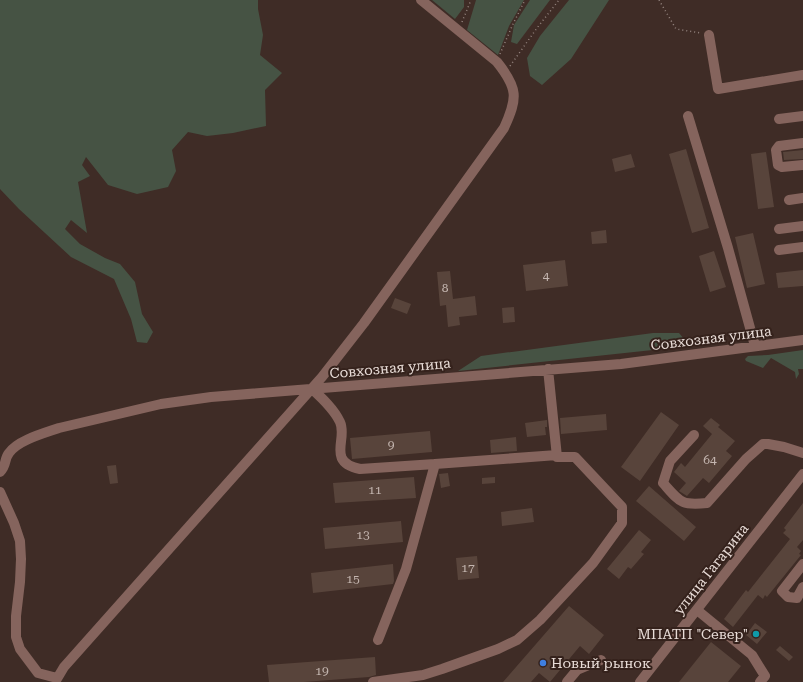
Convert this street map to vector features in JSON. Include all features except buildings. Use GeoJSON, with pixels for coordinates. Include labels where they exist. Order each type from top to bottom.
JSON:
{"type":"FeatureCollection","features":[{"type":"Feature","properties":{"kind":"street"},"geometry":{"type":"LineString","coordinates":[[0,493],[14,523],[20,541],[20,582],[16,616],[16,636],[18,643],[20,649],[38,673],[56,680],[64,667],[312,389],[347,345],[504,128],[512,112],[514,100],[513,86],[506,73],[496,62],[421,0]]}},
{"type":"Feature","properties":{"kind":"street"},"geometry":{"type":"LineString","coordinates":[[709,35],[718,89],[803,75]]}},
{"type":"Feature","properties":{"kind":"street"},"geometry":{"type":"LineString","coordinates":[[688,116],[728,248],[740,297],[755,346]]}},
{"type":"Feature","properties":{"kind":"street"},"geometry":{"type":"LineString","coordinates":[[779,119],[803,116]]}},
{"type":"Feature","properties":{"kind":"street"},"geometry":{"type":"LineString","coordinates":[[803,143],[779,146],[776,150],[778,165],[782,167],[803,165]]}},
{"type":"Feature","properties":{"kind":"street"},"geometry":{"type":"LineString","coordinates":[[789,200],[803,198]]}},
{"type":"Feature","properties":{"kind":"street"},"geometry":{"type":"LineString","coordinates":[[779,229],[803,226]]}},
{"type":"Feature","properties":{"kind":"street"},"geometry":{"type":"LineString","coordinates":[[779,250],[803,247]]}},
{"type":"Feature","properties":{"kind":"street","name":"Совхозная улица"},"geometry":{"type":"LineString","coordinates":[[0,472],[5,466],[7,456],[11,450],[32,438],[59,428],[182,400],[621,364],[803,340]]}},
{"type":"Feature","properties":{"kind":"street"},"geometry":{"type":"LineString","coordinates":[[548,369],[557,455]]}},
{"type":"Feature","properties":{"kind":"street"},"geometry":{"type":"LineString","coordinates":[[312,389],[322,398],[340,421],[342,427],[340,453],[349,466],[360,469],[557,455],[558,458],[575,457],[622,507],[622,523],[592,562],[540,620],[517,640],[442,670],[423,675],[373,682]]}},
{"type":"Feature","properties":{"kind":"street"},"geometry":{"type":"LineString","coordinates":[[694,435],[670,461],[663,483],[678,500],[692,505],[707,503],[746,459],[763,444],[784,447],[803,453]]}},
{"type":"Feature","properties":{"kind":"street"},"geometry":{"type":"LineString","coordinates":[[378,640],[406,570],[434,464]]}},
{"type":"Feature","properties":{"kind":"street","name":"улица Гагарина"},"geometry":{"type":"LineString","coordinates":[[640,682],[803,474]]}},
{"type":"Feature","properties":{"kind":"street"},"geometry":{"type":"LineString","coordinates":[[802,569],[782,591],[788,597],[797,598],[803,587]]}},
{"type":"Feature","properties":{"kind":"street"},"geometry":{"type":"LineString","coordinates":[[697,610],[752,655],[765,676],[760,682]]}},
{"type":"Feature","properties":{"kind":"street"},"geometry":{"type":"LineString","coordinates":[[567,682],[577,670],[601,660]]}},
{"type":"Feature","properties":{"kind":"path"},"geometry":{"type":"LineString","coordinates":[[459,31],[471,0]]}},
{"type":"Feature","properties":{"kind":"path"},"geometry":{"type":"LineString","coordinates":[[496,62],[512,24],[525,0]]}},
{"type":"Feature","properties":{"kind":"path"},"geometry":{"type":"LineString","coordinates":[[506,73],[537,28],[559,0]]}},
{"type":"Feature","properties":{"kind":"path"},"geometry":{"type":"LineString","coordinates":[[659,0],[676,29],[709,35]]}},
{"type":"Feature","properties":{"kind":"green space"},"geometry":{"type":"Polygon","coordinates":[[[0,0],[258,0],[258,9],[263,35],[260,55],[282,73],[265,90],[266,126],[233,133],[207,136],[188,132],[172,150],[176,171],[168,187],[137,194],[108,185],[86,157],[82,165],[90,176],[78,182],[87,233],[71,220],[65,229],[80,244],[105,258],[120,264],[135,282],[142,314],[153,332],[147,343],[137,342],[131,319],[114,279],[71,257],[19,209],[0,189],[0,0]]]}},
{"type":"Feature","properties":{"kind":"green space"},"geometry":{"type":"Polygon","coordinates":[[[432,0],[464,0],[464,7],[455,19],[432,0]]]}},
{"type":"Feature","properties":{"kind":"green space"},"geometry":{"type":"Polygon","coordinates":[[[476,0],[524,0],[509,26],[498,55],[467,30],[476,0]]]}},
{"type":"Feature","properties":{"kind":"green space"},"geometry":{"type":"Polygon","coordinates":[[[530,0],[550,0],[517,44],[511,42],[514,25],[530,0]]]}},
{"type":"Feature","properties":{"kind":"green space"},"geometry":{"type":"Polygon","coordinates":[[[569,0],[609,0],[571,59],[542,85],[530,76],[527,58],[540,36],[569,0]]]}},
{"type":"Feature","properties":{"kind":"green space"},"geometry":{"type":"Polygon","coordinates":[[[653,333],[679,333],[690,346],[458,371],[481,356],[653,333]]]}},
{"type":"Feature","properties":{"kind":"green space"},"geometry":{"type":"Polygon","coordinates":[[[803,350],[803,369],[798,369],[799,374],[796,379],[795,372],[771,358],[763,368],[746,361],[745,359],[748,356],[803,350]]]}},
{"type":"Feature","properties":{"kind":"place","name":"МПАТП \"Север\""},"geometry":{"type":"Point","coordinates":[756,634]}},
{"type":"Feature","properties":{"kind":"place","name":"Новый рынок"},"geometry":{"type":"Point","coordinates":[543,663]}}]}
